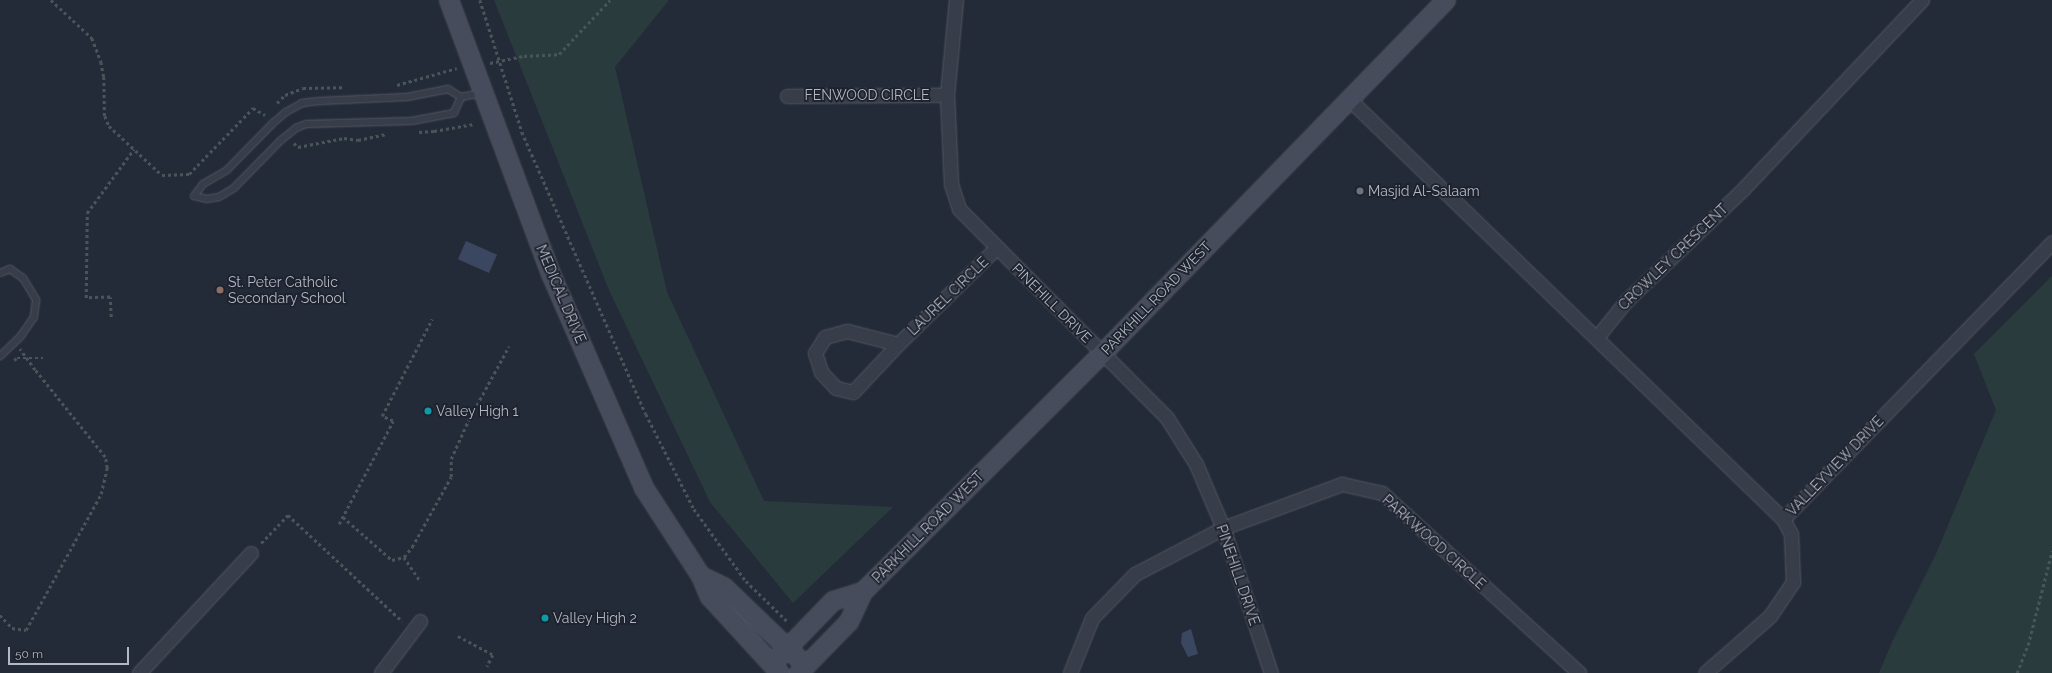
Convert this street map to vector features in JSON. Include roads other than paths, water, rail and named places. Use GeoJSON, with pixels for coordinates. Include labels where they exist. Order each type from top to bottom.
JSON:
{"type":"FeatureCollection","features":[{"type":"Feature","properties":{"kind":"main road","name":"MEDICAL DRIVE"},"geometry":{"type":"LineString","coordinates":[[449,0],[551,274],[644,488],[701,576],[710,597],[771,670]]}},
{"type":"Feature","properties":{"kind":"main road","name":"PARKHILL ROAD WEST"},"geometry":{"type":"LineString","coordinates":[[802,670],[849,622],[863,592],[1103,353],[1446,0]]}},
{"type":"Feature","properties":{"kind":"main road","name":"MEDICAL DRIVE"},"geometry":{"type":"LineString","coordinates":[[701,576],[724,588],[788,649],[802,670]]}},
{"type":"Feature","properties":{"kind":"main road","name":"PARKHILL ROAD WEST"},"geometry":{"type":"LineString","coordinates":[[771,670],[788,649],[833,601],[863,592]]}},
{"type":"Feature","properties":{"kind":"street","name":"PINEHILL DRIVE"},"geometry":{"type":"LineString","coordinates":[[956,0],[946,95],[951,184],[959,209],[996,248],[1167,418],[1196,464],[1223,528],[1271,673]]}},
{"type":"Feature","properties":{"kind":"street","name":"CROWLEY CRESCENT"},"geometry":{"type":"LineString","coordinates":[[1597,337],[1626,300],[1744,188],[1922,0]]}},
{"type":"Feature","properties":{"kind":"street","name":"FENWOOD CIRCLE"},"geometry":{"type":"LineString","coordinates":[[787,96],[946,95]]}},
{"type":"Feature","properties":{"kind":"street"},"geometry":{"type":"LineString","coordinates":[[1349,99],[1597,337]]}},
{"type":"Feature","properties":{"kind":"street","name":"VALLEYVIEW DRIVE"},"geometry":{"type":"LineString","coordinates":[[1597,337],[1783,519],[2052,242]]}},
{"type":"Feature","properties":{"kind":"street","name":"LAUREL CIRCLE"},"geometry":{"type":"LineString","coordinates":[[898,344],[847,331],[825,337],[815,354],[821,372],[836,388],[853,392],[898,344],[996,248]]}},
{"type":"Feature","properties":{"kind":"street","name":"PARKWOOD CIRCLE"},"geometry":{"type":"LineString","coordinates":[[1070,673],[1092,618],[1135,574],[1223,528],[1342,484],[1382,493],[1579,673]]}},
{"type":"Feature","properties":{"kind":"street"},"geometry":{"type":"LineString","coordinates":[[1705,673],[1770,616],[1793,582],[1791,534],[1783,519]]}},
{"type":"Feature","properties":{"kind":"street"},"geometry":{"type":"LineString","coordinates":[[139,673],[251,553]]}},
{"type":"Feature","properties":{"kind":"street"},"geometry":{"type":"LineString","coordinates":[[381,673],[417,626]]}},
{"type":"Feature","properties":{"kind":"lane"},"geometry":{"type":"LineString","coordinates":[[461,97],[454,113],[412,121],[306,124],[296,128],[282,140],[234,188],[213,198],[207,199],[194,196],[203,184],[227,170],[273,123],[286,112],[302,104],[319,101],[407,97],[448,89],[461,97],[484,93]]}},
{"type":"Feature","properties":{"kind":"lane"},"geometry":{"type":"LineString","coordinates":[[0,274],[10,269],[23,278],[36,300],[34,317],[15,342],[0,356]]}},
{"type":"Feature","properties":{"kind":"water"},"geometry":{"type":"Polygon","coordinates":[[[466,241],[497,255],[489,273],[458,259],[466,241]]]}},
{"type":"Feature","properties":{"kind":"water"},"geometry":{"type":"Polygon","coordinates":[[[1191,629],[1198,654],[1188,657],[1181,643],[1182,633],[1191,629]]]}},
{"type":"Feature","properties":{"kind":"place","name":"Masjid Al-Salaam"},"geometry":{"type":"Point","coordinates":[1360,191]}},
{"type":"Feature","properties":{"kind":"place","name":"St. Peter Catholic Secondary School"},"geometry":{"type":"Point","coordinates":[220,290]}},
{"type":"Feature","properties":{"kind":"place","name":"Valley High 1"},"geometry":{"type":"Point","coordinates":[428,411]}},
{"type":"Feature","properties":{"kind":"place","name":"Valley High 2"},"geometry":{"type":"Point","coordinates":[545,618]}}]}
